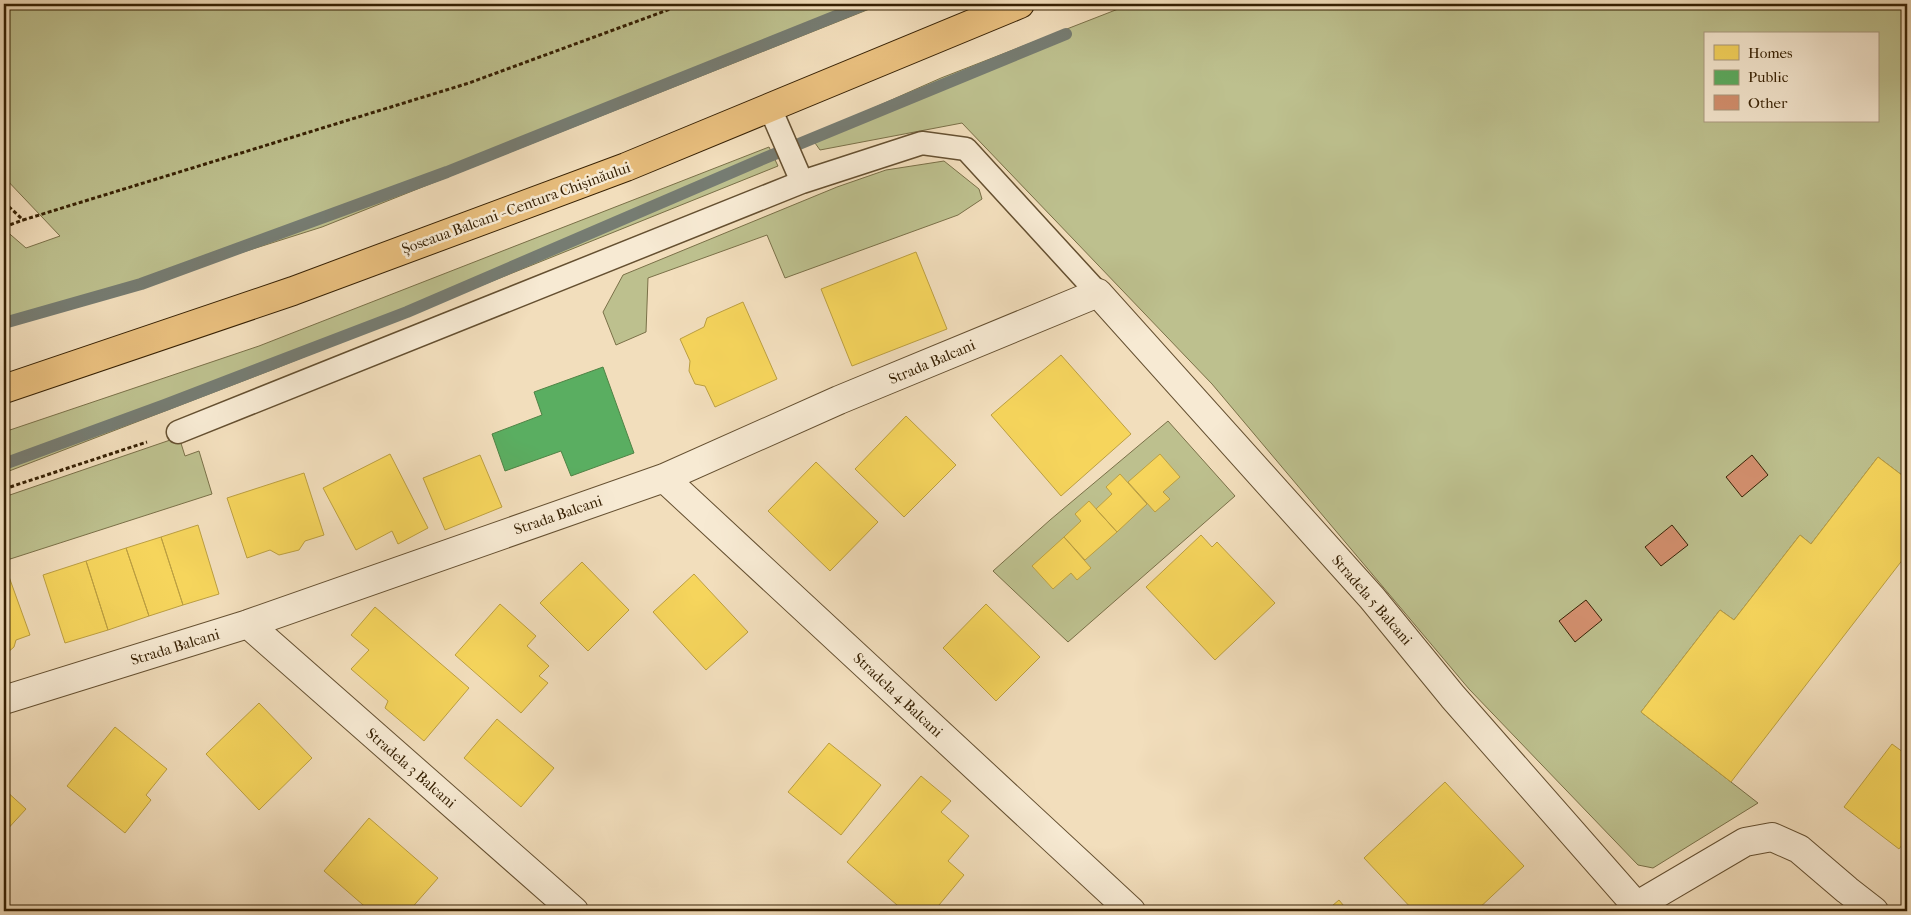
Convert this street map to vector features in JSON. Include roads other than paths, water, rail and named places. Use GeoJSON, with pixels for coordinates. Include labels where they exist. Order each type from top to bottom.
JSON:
{"type":"FeatureCollection","features":[{"type":"Feature","properties":{"kind":"highway","name":"Șoseaua Balcani - Centura Chișinăului"},"geometry":{"type":"LineString","coordinates":[[4,389],[292,291],[626,167],[1020,4]]}},
{"type":"Feature","properties":{"kind":"street","name":"Strada Balcani"},"geometry":{"type":"LineString","coordinates":[[4,700],[248,624],[664,478],[839,400],[1098,293]]}},
{"type":"Feature","properties":{"kind":"street","name":"Stradela 5 Balcani"},"geometry":{"type":"LineString","coordinates":[[1098,293],[1372,598],[1453,697],[1638,908]]}},
{"type":"Feature","properties":{"kind":"street","name":"Stradela 4 Balcani"},"geometry":{"type":"LineString","coordinates":[[664,478],[1131,911]]}},
{"type":"Feature","properties":{"kind":"street","name":"Stradela 3 Balcani"},"geometry":{"type":"LineString","coordinates":[[248,624],[574,911]]}},
{"type":"Feature","properties":{"kind":"street"},"geometry":{"type":"LineString","coordinates":[[1638,908],[1746,842],[1772,838],[1799,849],[1874,911]]}},
{"type":"Feature","properties":{"kind":"lane"},"geometry":{"type":"LineString","coordinates":[[770,108],[798,173]]}},
{"type":"Feature","properties":{"kind":"lane"},"geometry":{"type":"LineString","coordinates":[[178,432],[798,173],[922,143],[966,149],[1098,293]]}},
{"type":"Feature","properties":{"kind":"waterway"},"geometry":{"type":"LineString","coordinates":[[4,323],[141,284],[447,172],[866,4]]}},
{"type":"Feature","properties":{"kind":"waterway"},"geometry":{"type":"LineString","coordinates":[[4,464],[165,405],[407,312],[765,158],[1066,34]]}}]}
